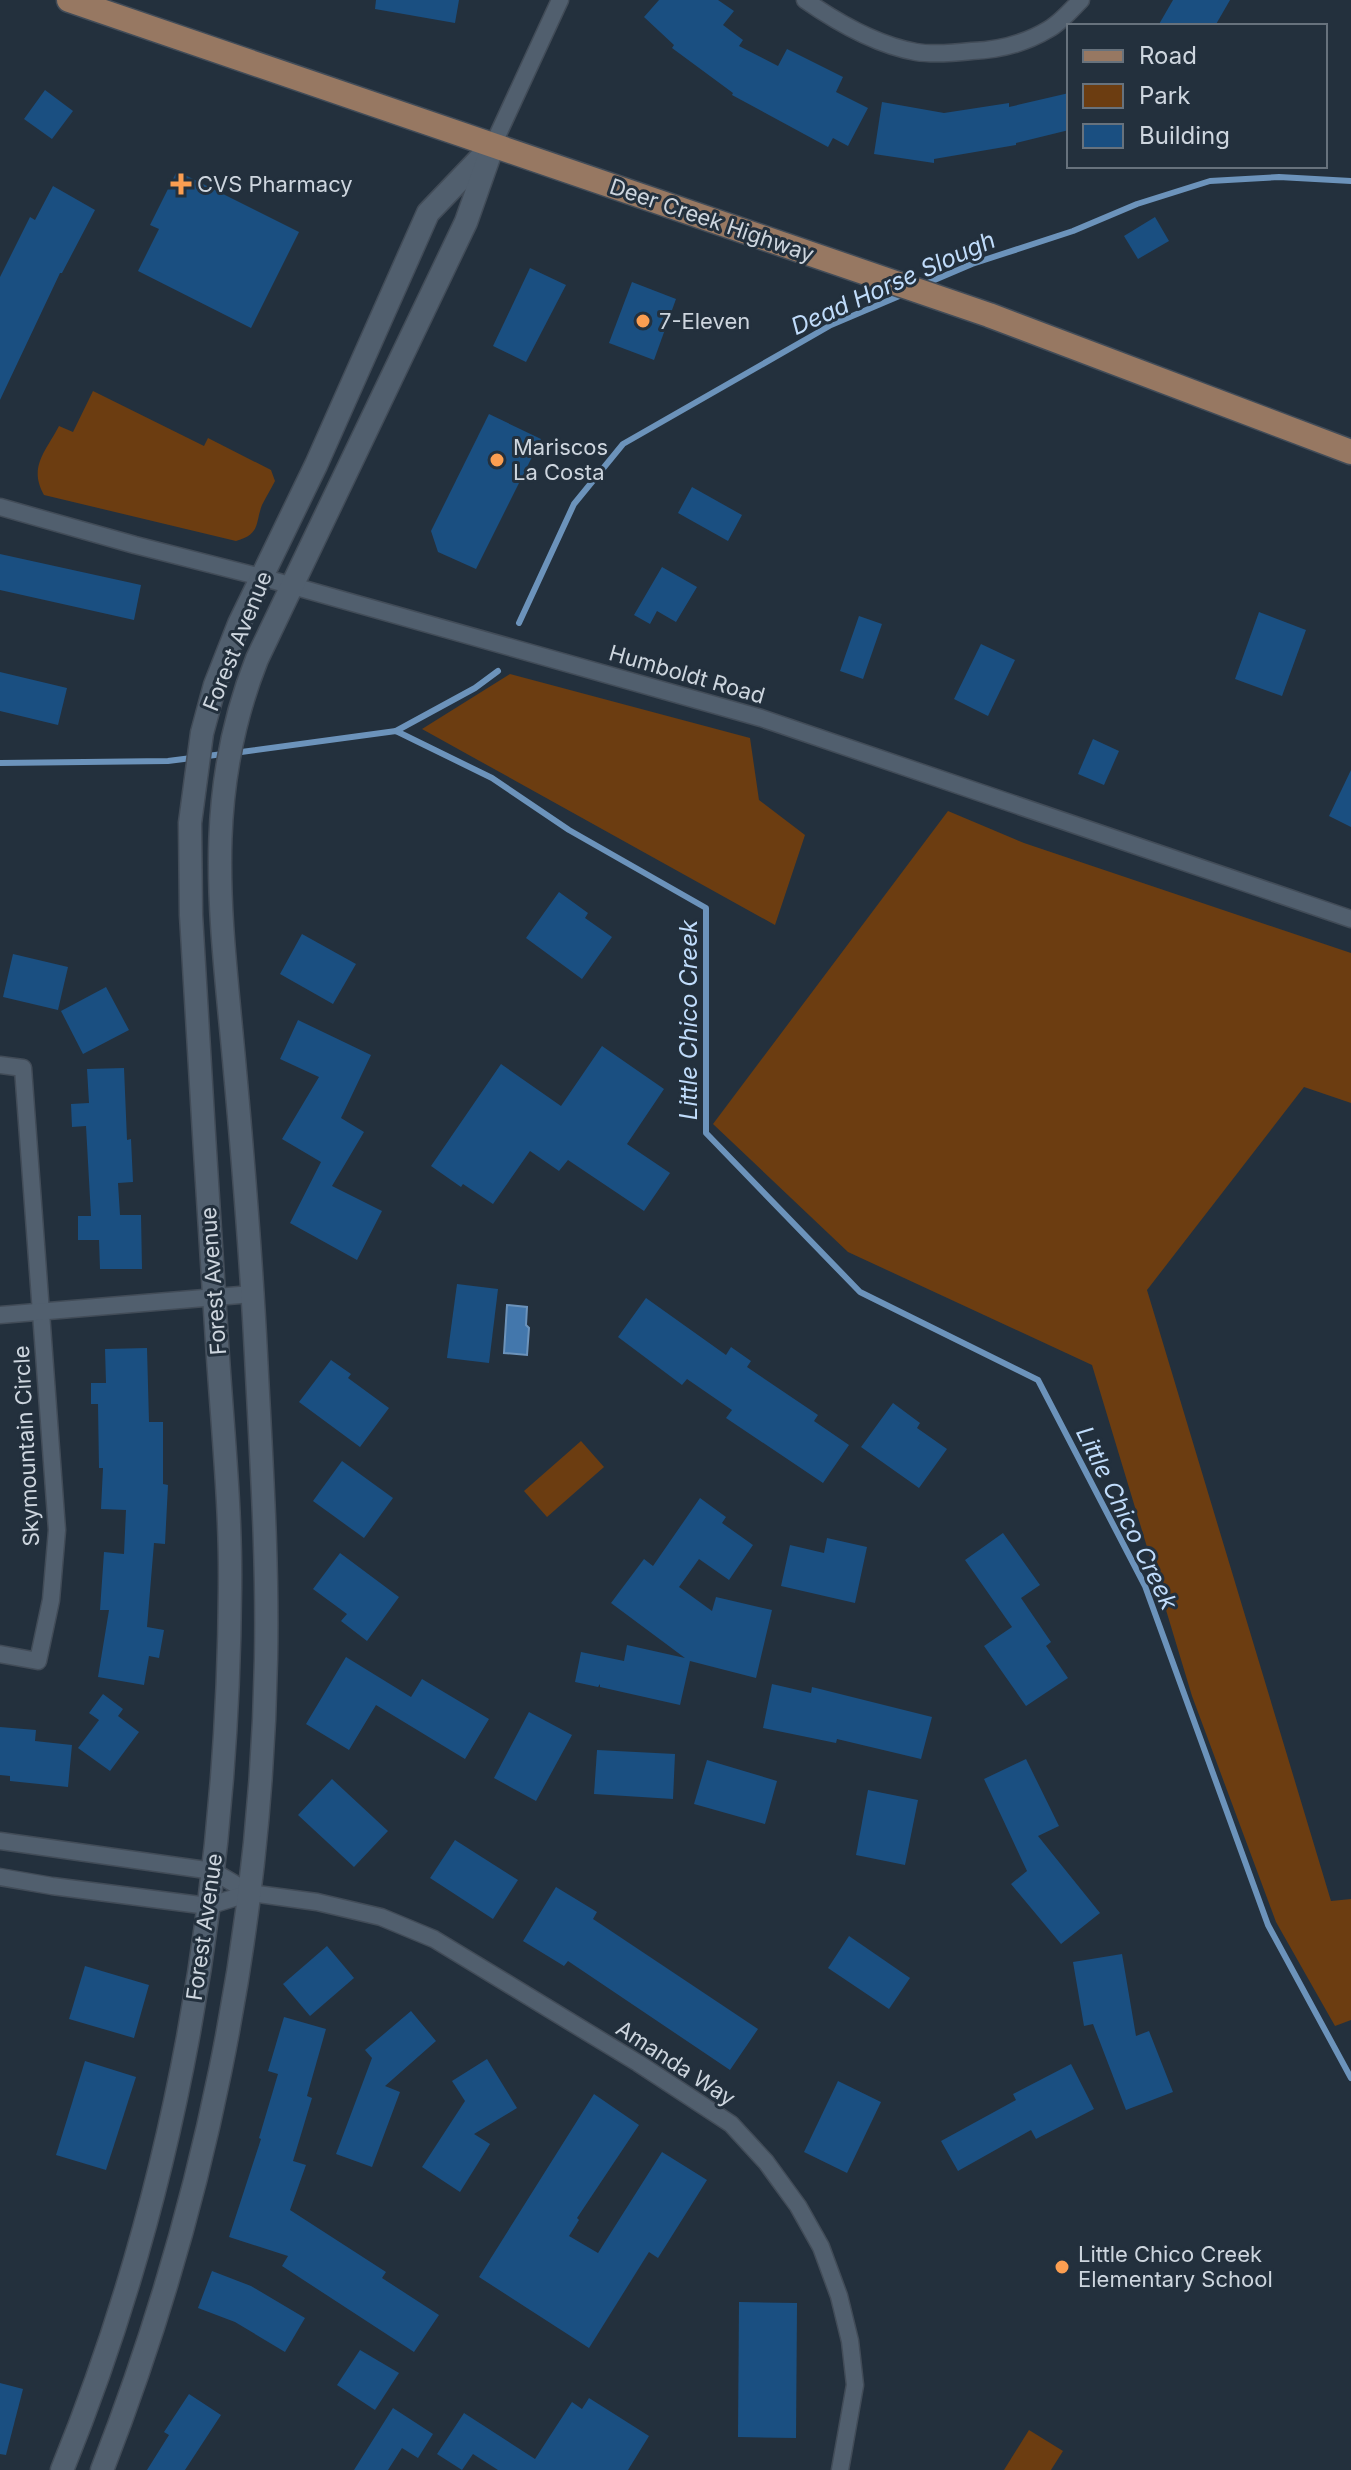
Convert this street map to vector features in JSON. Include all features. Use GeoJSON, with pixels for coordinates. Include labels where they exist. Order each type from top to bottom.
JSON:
{"type":"FeatureCollection","features":[{"type":"Feature","properties":{"kind":"main road","name":"Deer Creek Highway"},"geometry":{"type":"LineString","coordinates":[[69,0],[989,315],[1351,452]]}},
{"type":"Feature","properties":{"kind":"street","name":"Forest Avenue"},"geometry":{"type":"LineString","coordinates":[[102,2470],[145,2353],[186,2220],[219,2077],[250,1893],[266,1662],[266,1576],[244,1164],[219,894],[220,817],[225,770],[234,728],[252,672],[466,222],[493,145],[560,0]]}},
{"type":"Feature","properties":{"kind":"street"},"geometry":{"type":"LineString","coordinates":[[805,0],[842,24],[879,41],[917,52],[952,53],[1023,42],[1051,28],[1081,0]]}},
{"type":"Feature","properties":{"kind":"street","name":"Forest Avenue"},"geometry":{"type":"LineString","coordinates":[[62,2470],[120,2315],[183,2072],[213,1871],[225,1747],[230,1585],[191,915],[190,823],[202,733],[215,685],[239,624],[316,465],[428,213],[493,145]]}},
{"type":"Feature","properties":{"kind":"street","name":"Humboldt Road"},"geometry":{"type":"LineString","coordinates":[[0,507],[761,718],[1351,919]]}},
{"type":"Feature","properties":{"kind":"street","name":"Skymountain Circle"},"geometry":{"type":"LineString","coordinates":[[0,1065],[23,1068],[57,1530],[51,1600],[38,1661],[0,1654]]}},
{"type":"Feature","properties":{"kind":"street"},"geometry":{"type":"LineString","coordinates":[[0,1315],[252,1294]]}},
{"type":"Feature","properties":{"kind":"street"},"geometry":{"type":"LineString","coordinates":[[0,1841],[213,1871],[250,1893]]}},
{"type":"Feature","properties":{"kind":"street"},"geometry":{"type":"LineString","coordinates":[[0,1877],[208,1906],[250,1893]]}},
{"type":"Feature","properties":{"kind":"street","name":"Amanda Way"},"geometry":{"type":"LineString","coordinates":[[250,1893],[317,1902],[381,1917],[434,1939],[638,2063],[731,2124],[766,2162],[798,2206],[821,2247],[839,2296],[850,2341],[855,2385],[840,2470]]}},
{"type":"Feature","properties":{"kind":"green space"},"geometry":{"type":"Polygon","coordinates":[[[93,391],[204,446],[208,438],[271,470],[275,481],[250,535],[236,541],[44,495],[38,467],[44,451],[59,426],[73,432],[93,391]]]}},
{"type":"Feature","properties":{"kind":"green space"},"geometry":{"type":"Polygon","coordinates":[[[510,674],[750,738],[759,800],[805,835],[775,925],[422,729],[510,674]]]}},
{"type":"Feature","properties":{"kind":"green space"},"geometry":{"type":"Polygon","coordinates":[[[948,811],[1024,843],[1351,953],[1351,1103],[1304,1087],[1147,1290],[1331,1901],[1351,1899],[1351,2020],[1335,2026],[1276,1922],[1192,1696],[1092,1365],[848,1252],[713,1124],[948,811]]]}},
{"type":"Feature","properties":{"kind":"green space"},"geometry":{"type":"Polygon","coordinates":[[[581,1441],[604,1467],[547,1517],[524,1491],[581,1441]]]}},
{"type":"Feature","properties":{"kind":"green space"},"geometry":{"type":"Polygon","coordinates":[[[1029,2430],[1063,2451],[1051,2470],[1004,2470],[1029,2430]]]}},
{"type":"Feature","properties":{"kind":"water"},"geometry":{"type":"Polygon","coordinates":[[[507,1305],[527,1307],[527,1355],[504,1353],[507,1305]]]}},
{"type":"Feature","properties":{"kind":"building"},"geometry":{"type":"Polygon","coordinates":[[[376,0],[459,0],[455,23],[375,9],[376,0]]]}},
{"type":"Feature","properties":{"kind":"building"},"geometry":{"type":"Polygon","coordinates":[[[659,0],[718,0],[734,11],[723,25],[743,40],[739,46],[778,66],[787,49],[843,77],[836,92],[868,108],[848,146],[833,138],[828,147],[732,95],[672,48],[674,45],[644,17],[659,0]]]}},
{"type":"Feature","properties":{"kind":"building"},"geometry":{"type":"Polygon","coordinates":[[[1173,0],[1230,0],[1216,24],[1159,24],[1173,0]]]}},
{"type":"Feature","properties":{"kind":"building"},"geometry":{"type":"Polygon","coordinates":[[[45,90],[73,111],[52,139],[24,119],[45,90]]]}},
{"type":"Feature","properties":{"kind":"building"},"geometry":{"type":"Polygon","coordinates":[[[1067,93],[1067,130],[1016,145],[934,159],[934,163],[874,154],[882,102],[944,113],[1009,103],[1009,107],[1067,93]]]}},
{"type":"Feature","properties":{"kind":"building","name":"CVS Pharmacy"},"geometry":{"type":"Polygon","coordinates":[[[177,171],[299,232],[251,328],[138,271],[159,229],[150,225],[177,171]]]}},
{"type":"Feature","properties":{"kind":"building"},"geometry":{"type":"Polygon","coordinates":[[[53,186],[95,210],[60,273],[0,400],[0,277],[30,217],[35,220],[53,186]]]}},
{"type":"Feature","properties":{"kind":"building"},"geometry":{"type":"Polygon","coordinates":[[[1155,217],[1169,241],[1138,259],[1124,236],[1155,217]]]}},
{"type":"Feature","properties":{"kind":"building"},"geometry":{"type":"Polygon","coordinates":[[[530,268],[566,285],[526,362],[493,346],[530,268]]]}},
{"type":"Feature","properties":{"kind":"building","name":"7-Eleven"},"geometry":{"type":"Polygon","coordinates":[[[632,282],[676,299],[654,360],[609,343],[632,282]]]}},
{"type":"Feature","properties":{"kind":"building"},"geometry":{"type":"Polygon","coordinates":[[[489,414],[541,439],[476,569],[438,552],[431,531],[489,414]]]}},
{"type":"Feature","properties":{"kind":"building"},"geometry":{"type":"Polygon","coordinates":[[[692,487],[742,515],[728,541],[678,513],[692,487]]]}},
{"type":"Feature","properties":{"kind":"building"},"geometry":{"type":"Polygon","coordinates":[[[0,554],[141,585],[134,620],[0,590],[0,554]]]}},
{"type":"Feature","properties":{"kind":"building"},"geometry":{"type":"Polygon","coordinates":[[[662,567],[697,587],[676,622],[657,611],[650,624],[634,615],[662,567]]]}},
{"type":"Feature","properties":{"kind":"building"},"geometry":{"type":"Polygon","coordinates":[[[1259,612],[1306,630],[1282,696],[1235,679],[1259,612]]]}},
{"type":"Feature","properties":{"kind":"building"},"geometry":{"type":"Polygon","coordinates":[[[859,616],[882,624],[863,679],[840,671],[859,616]]]}},
{"type":"Feature","properties":{"kind":"building"},"geometry":{"type":"Polygon","coordinates":[[[981,644],[1015,660],[988,716],[954,699],[981,644]]]}},
{"type":"Feature","properties":{"kind":"building"},"geometry":{"type":"Polygon","coordinates":[[[0,672],[67,688],[58,725],[0,711],[0,672]]]}},
{"type":"Feature","properties":{"kind":"building"},"geometry":{"type":"Polygon","coordinates":[[[1093,739],[1119,751],[1104,785],[1078,774],[1093,739]]]}},
{"type":"Feature","properties":{"kind":"building"},"geometry":{"type":"Polygon","coordinates":[[[1351,770],[1351,827],[1329,816],[1351,770]]]}},
{"type":"Feature","properties":{"kind":"building"},"geometry":{"type":"Polygon","coordinates":[[[559,892],[588,913],[585,918],[612,937],[582,979],[526,938],[559,892]]]}},
{"type":"Feature","properties":{"kind":"building"},"geometry":{"type":"Polygon","coordinates":[[[302,934],[356,964],[333,1004],[280,974],[302,934]]]}},
{"type":"Feature","properties":{"kind":"building"},"geometry":{"type":"Polygon","coordinates":[[[13,954],[68,967],[58,1010],[3,997],[13,954]]]}},
{"type":"Feature","properties":{"kind":"building"},"geometry":{"type":"Polygon","coordinates":[[[106,987],[129,1030],[83,1054],[61,1011],[106,987]]]}},
{"type":"Feature","properties":{"kind":"building"},"geometry":{"type":"Polygon","coordinates":[[[298,1020],[371,1055],[341,1118],[364,1132],[332,1186],[382,1211],[357,1260],[290,1223],[321,1162],[282,1139],[319,1077],[280,1059],[298,1020]]]}},
{"type":"Feature","properties":{"kind":"building"},"geometry":{"type":"Polygon","coordinates":[[[602,1046],[664,1089],[627,1144],[670,1173],[644,1211],[568,1160],[559,1171],[530,1151],[493,1204],[431,1166],[501,1064],[561,1106],[602,1046]]]}},
{"type":"Feature","properties":{"kind":"building"},"geometry":{"type":"Polygon","coordinates":[[[124,1068],[127,1140],[131,1139],[133,1182],[118,1183],[120,1215],[141,1215],[142,1269],[100,1269],[99,1240],[78,1240],[78,1216],[91,1216],[86,1126],[72,1127],[71,1104],[89,1103],[87,1069],[124,1068]]]}},
{"type":"Feature","properties":{"kind":"building"},"geometry":{"type":"Polygon","coordinates":[[[457,1284],[498,1289],[489,1363],[447,1358],[457,1284]]]}},
{"type":"Feature","properties":{"kind":"building"},"geometry":{"type":"Polygon","coordinates":[[[646,1298],[726,1355],[731,1347],[751,1361],[747,1367],[818,1415],[814,1421],[849,1445],[823,1483],[726,1418],[732,1410],[687,1379],[682,1385],[618,1337],[646,1298]]]}},
{"type":"Feature","properties":{"kind":"building"},"geometry":{"type":"Polygon","coordinates":[[[147,1348],[149,1422],[163,1422],[163,1484],[168,1485],[165,1544],[154,1543],[147,1627],[164,1630],[159,1658],[149,1656],[144,1685],[98,1677],[109,1610],[100,1610],[104,1552],[124,1554],[126,1510],[101,1509],[103,1468],[99,1468],[98,1404],[91,1404],[91,1383],[106,1383],[105,1349],[147,1348]]]}},
{"type":"Feature","properties":{"kind":"building"},"geometry":{"type":"Polygon","coordinates":[[[331,1360],[351,1374],[348,1378],[389,1408],[360,1447],[299,1402],[331,1360]]]}},
{"type":"Feature","properties":{"kind":"building"},"geometry":{"type":"Polygon","coordinates":[[[893,1403],[920,1423],[917,1428],[947,1449],[919,1488],[861,1447],[893,1403]]]}},
{"type":"Feature","properties":{"kind":"building"},"geometry":{"type":"Polygon","coordinates":[[[342,1461],[393,1498],[364,1538],[313,1501],[342,1461]]]}},
{"type":"Feature","properties":{"kind":"building"},"geometry":{"type":"Polygon","coordinates":[[[700,1498],[726,1517],[722,1523],[753,1545],[729,1580],[699,1559],[679,1587],[712,1611],[716,1597],[772,1610],[756,1678],[690,1661],[680,1705],[600,1687],[600,1684],[598,1687],[575,1682],[581,1652],[624,1661],[627,1645],[685,1658],[611,1603],[644,1559],[653,1566],[700,1498]]]}},
{"type":"Feature","properties":{"kind":"building"},"geometry":{"type":"Polygon","coordinates":[[[1003,1533],[1040,1585],[1021,1598],[1051,1642],[1046,1646],[1068,1678],[1026,1706],[984,1646],[1012,1627],[965,1560],[1003,1533]]]}},
{"type":"Feature","properties":{"kind":"building"},"geometry":{"type":"Polygon","coordinates":[[[827,1538],[867,1547],[855,1603],[781,1586],[790,1545],[824,1553],[827,1538]]]}},
{"type":"Feature","properties":{"kind":"building"},"geometry":{"type":"Polygon","coordinates":[[[340,1553],[399,1597],[367,1641],[341,1621],[347,1614],[313,1589],[340,1553]]]}},
{"type":"Feature","properties":{"kind":"building"},"geometry":{"type":"Polygon","coordinates":[[[346,1657],[411,1697],[422,1679],[489,1719],[465,1759],[376,1705],[349,1750],[306,1724],[346,1657]]]}},
{"type":"Feature","properties":{"kind":"building"},"geometry":{"type":"Polygon","coordinates":[[[772,1684],[811,1693],[812,1687],[932,1717],[921,1759],[837,1739],[836,1743],[763,1728],[772,1684]]]}},
{"type":"Feature","properties":{"kind":"building"},"geometry":{"type":"Polygon","coordinates":[[[103,1694],[123,1709],[118,1716],[139,1732],[110,1771],[78,1748],[99,1720],[89,1713],[103,1694]]]}},
{"type":"Feature","properties":{"kind":"building"},"geometry":{"type":"Polygon","coordinates":[[[529,1712],[572,1735],[536,1801],[494,1778],[529,1712]]]}},
{"type":"Feature","properties":{"kind":"building"},"geometry":{"type":"Polygon","coordinates":[[[0,1727],[36,1730],[35,1741],[72,1745],[68,1787],[10,1781],[10,1776],[0,1775],[0,1727]]]}},
{"type":"Feature","properties":{"kind":"building"},"geometry":{"type":"Polygon","coordinates":[[[597,1750],[675,1754],[673,1799],[594,1794],[597,1750]]]}},
{"type":"Feature","properties":{"kind":"building"},"geometry":{"type":"Polygon","coordinates":[[[1026,1759],[1059,1826],[1038,1836],[1100,1913],[1061,1944],[1011,1884],[1027,1871],[984,1779],[1026,1759]]]}},
{"type":"Feature","properties":{"kind":"building"},"geometry":{"type":"Polygon","coordinates":[[[707,1760],[777,1781],[765,1824],[694,1804],[707,1760]]]}},
{"type":"Feature","properties":{"kind":"building"},"geometry":{"type":"Polygon","coordinates":[[[332,1779],[388,1831],[354,1867],[298,1815],[332,1779]]]}},
{"type":"Feature","properties":{"kind":"building"},"geometry":{"type":"Polygon","coordinates":[[[868,1790],[918,1800],[905,1865],[856,1855],[868,1790]]]}},
{"type":"Feature","properties":{"kind":"building"},"geometry":{"type":"Polygon","coordinates":[[[455,1840],[518,1880],[493,1919],[430,1878],[455,1840]]]}},
{"type":"Feature","properties":{"kind":"building"},"geometry":{"type":"Polygon","coordinates":[[[556,1887],[597,1912],[593,1919],[758,2029],[730,2070],[568,1961],[564,1966],[523,1941],[556,1887]]]}},
{"type":"Feature","properties":{"kind":"building"},"geometry":{"type":"Polygon","coordinates":[[[849,1936],[910,1978],[889,2009],[828,1968],[849,1936]]]}},
{"type":"Feature","properties":{"kind":"building"},"geometry":{"type":"Polygon","coordinates":[[[327,1946],[354,1978],[310,2016],[283,1984],[327,1946]]]}},
{"type":"Feature","properties":{"kind":"building"},"geometry":{"type":"Polygon","coordinates":[[[1122,1954],[1136,2036],[1149,2031],[1173,2092],[1126,2110],[1093,2024],[1084,2026],[1073,1962],[1122,1954]]]}},
{"type":"Feature","properties":{"kind":"building"},"geometry":{"type":"Polygon","coordinates":[[[85,1966],[149,1985],[134,2038],[69,2019],[85,1966]]]}},
{"type":"Feature","properties":{"kind":"building"},"geometry":{"type":"Polygon","coordinates":[[[411,2011],[436,2041],[385,2086],[400,2092],[372,2167],[336,2154],[372,2058],[365,2050],[411,2011]]]}},
{"type":"Feature","properties":{"kind":"building"},"geometry":{"type":"Polygon","coordinates":[[[284,2017],[326,2029],[307,2096],[312,2098],[293,2161],[306,2165],[290,2210],[386,2272],[382,2278],[439,2315],[414,2352],[282,2266],[288,2256],[229,2237],[261,2139],[278,2074],[268,2071],[284,2017]]]}},
{"type":"Feature","properties":{"kind":"building"},"geometry":{"type":"Polygon","coordinates":[[[487,2059],[517,2108],[474,2134],[490,2144],[460,2192],[422,2167],[465,2101],[452,2081],[487,2059]]]}},
{"type":"Feature","properties":{"kind":"building"},"geometry":{"type":"Polygon","coordinates":[[[85,2061],[136,2077],[106,2170],[56,2155],[85,2061]]]}},
{"type":"Feature","properties":{"kind":"building"},"geometry":{"type":"Polygon","coordinates":[[[1071,2064],[1094,2109],[1036,2139],[1031,2130],[958,2171],[941,2141],[1016,2100],[1013,2094],[1071,2064]]]}},
{"type":"Feature","properties":{"kind":"building"},"geometry":{"type":"Polygon","coordinates":[[[838,2081],[881,2102],[847,2173],[804,2152],[838,2081]]]}},
{"type":"Feature","properties":{"kind":"building"},"geometry":{"type":"Polygon","coordinates":[[[594,2094],[639,2125],[577,2218],[579,2220],[569,2236],[598,2253],[662,2152],[707,2180],[658,2258],[649,2252],[589,2348],[479,2277],[594,2094]]]}},
{"type":"Feature","properties":{"kind":"building"},"geometry":{"type":"Polygon","coordinates":[[[212,2271],[251,2286],[305,2318],[285,2352],[235,2322],[198,2308],[212,2271]]]}},
{"type":"Feature","properties":{"kind":"building"},"geometry":{"type":"Polygon","coordinates":[[[739,2302],[797,2303],[796,2438],[738,2437],[739,2302]]]}},
{"type":"Feature","properties":{"kind":"building"},"geometry":{"type":"Polygon","coordinates":[[[360,2350],[399,2373],[375,2410],[337,2385],[360,2350]]]}},
{"type":"Feature","properties":{"kind":"building"},"geometry":{"type":"Polygon","coordinates":[[[0,2383],[23,2389],[6,2455],[0,2454],[0,2383]]]}},
{"type":"Feature","properties":{"kind":"building"},"geometry":{"type":"Polygon","coordinates":[[[189,2394],[221,2415],[185,2470],[147,2470],[169,2435],[164,2432],[189,2394]]]}},
{"type":"Feature","properties":{"kind":"building"},"geometry":{"type":"Polygon","coordinates":[[[589,2398],[649,2436],[628,2470],[498,2470],[473,2454],[462,2470],[437,2454],[464,2413],[535,2459],[572,2402],[582,2409],[589,2398]]]}},
{"type":"Feature","properties":{"kind":"building"},"geometry":{"type":"Polygon","coordinates":[[[393,2408],[433,2434],[418,2458],[402,2448],[388,2470],[354,2470],[393,2408]]]}},
{"type":"Feature","properties":{"kind":"waterway","name":"Dead Horse Slough"},"geometry":{"type":"LineString","coordinates":[[925,284],[972,264],[1073,231],[1137,204],[1210,181],[1279,177],[1351,181]]}},
{"type":"Feature","properties":{"kind":"waterway","name":"Dead Horse Slough"},"geometry":{"type":"LineString","coordinates":[[519,623],[574,504],[623,444],[831,325],[904,294]]}},
{"type":"Feature","properties":{"kind":"waterway","name":"Dead Horse Slough"},"geometry":{"type":"LineString","coordinates":[[396,731],[475,688],[498,671]]}},
{"type":"Feature","properties":{"kind":"waterway","name":"Little Chico Creek"},"geometry":{"type":"LineString","coordinates":[[234,753],[396,731],[492,778],[569,830],[706,908],[706,1133],[860,1292],[1038,1380],[1145,1586],[1268,1925],[1351,2078]]}},
{"type":"Feature","properties":{"kind":"waterway","name":"Little Chico Creek"},"geometry":{"type":"LineString","coordinates":[[0,763],[168,761],[223,754]]}},
{"type":"Feature","properties":{"kind":"place","name":"CVS Pharmacy"},"geometry":{"type":"Point","coordinates":[181,184]}},
{"type":"Feature","properties":{"kind":"place","name":"7-Eleven"},"geometry":{"type":"Point","coordinates":[643,321]}},
{"type":"Feature","properties":{"kind":"place","name":"Mariscos La Costa"},"geometry":{"type":"Point","coordinates":[497,460]}},
{"type":"Feature","properties":{"kind":"place","name":"Little Chico Creek Elementary School"},"geometry":{"type":"Point","coordinates":[1062,2267]}}]}
